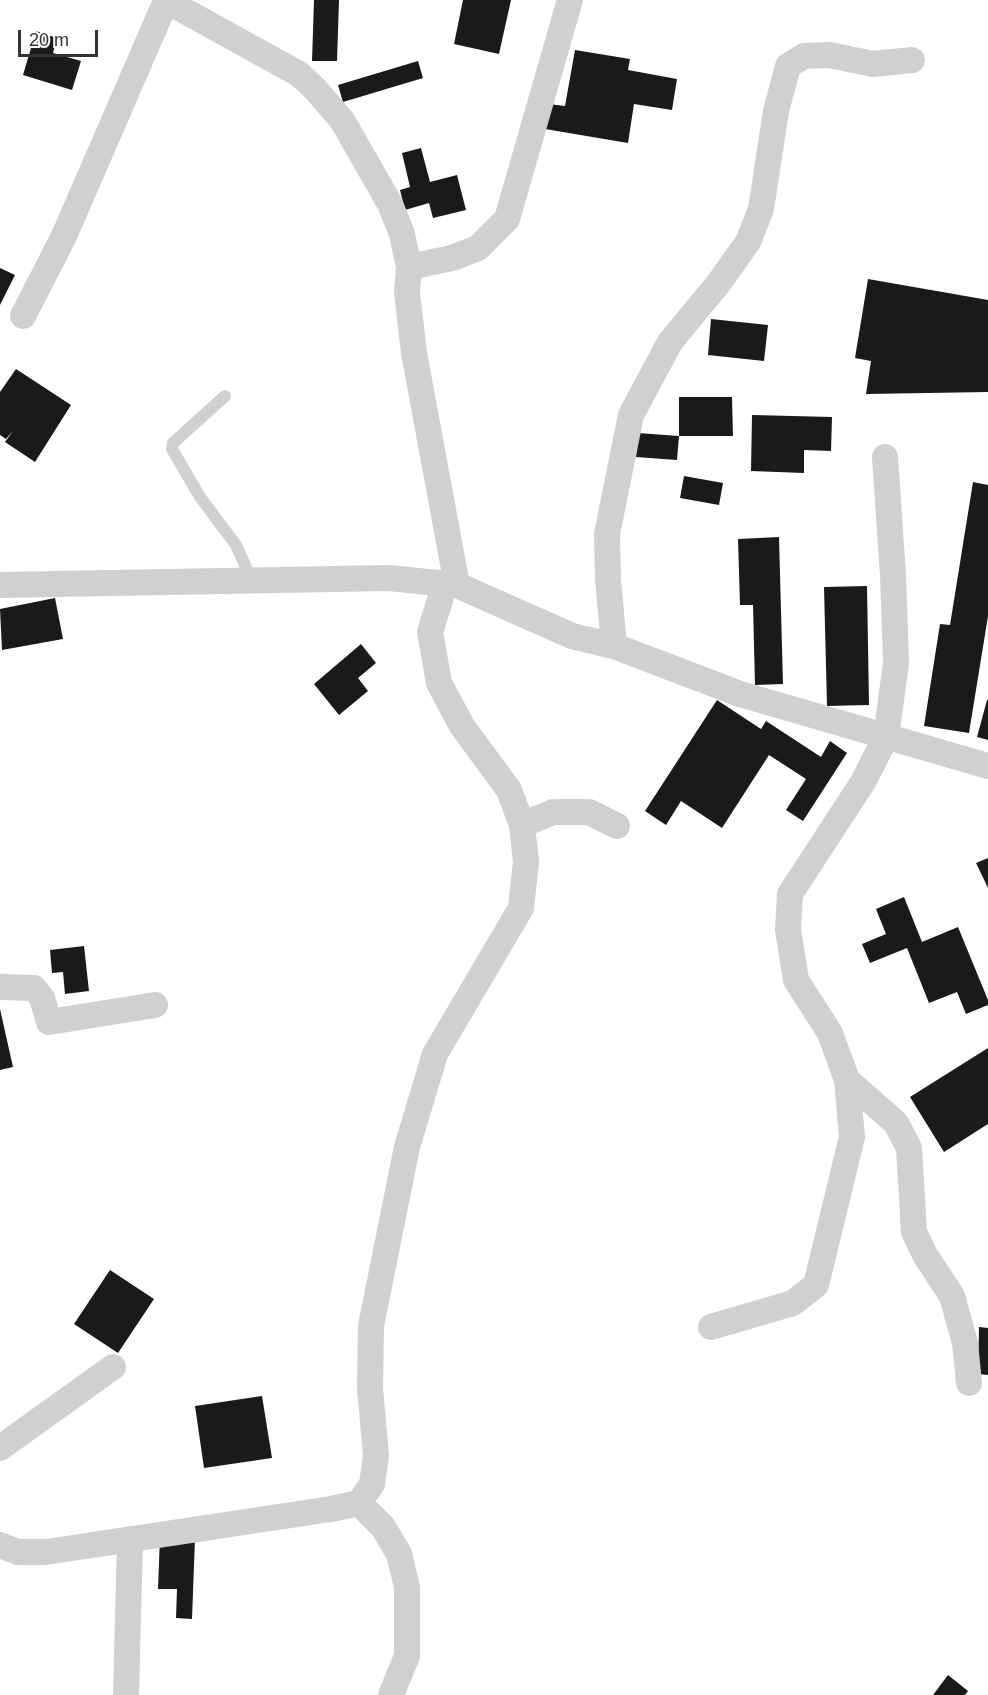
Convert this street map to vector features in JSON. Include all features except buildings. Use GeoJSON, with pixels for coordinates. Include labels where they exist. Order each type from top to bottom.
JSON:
{"type":"FeatureCollection","features":[{"type":"Feature","properties":{"kind":"street"},"geometry":{"type":"LineString","coordinates":[[409,267],[452,258],[478,248],[507,219],[570,0]]}},
{"type":"Feature","properties":{"kind":"street"},"geometry":{"type":"LineString","coordinates":[[0,1545],[18,1552],[46,1552],[358,1503],[372,1484],[376,1455],[370,1389],[371,1326],[407,1147],[435,1054],[520,908],[525,862],[522,825],[509,790],[462,726],[440,683],[430,632],[451,585],[414,353],[407,292],[409,267],[402,234],[390,204],[342,120],[315,89],[298,74],[166,1],[64,236],[23,316]]}},
{"type":"Feature","properties":{"kind":"street"},"geometry":{"type":"LineString","coordinates":[[614,646],[608,579],[607,534],[631,415],[670,342],[718,284],[748,242],[761,209],[776,111],[788,66],[804,56],[829,55],[873,64],[912,60]]}},
{"type":"Feature","properties":{"kind":"street"},"geometry":{"type":"LineString","coordinates":[[711,1327],[793,1303],[816,1285],[852,1137],[847,1080],[830,1033],[796,980],[788,930],[790,894],[862,782],[886,737],[896,663],[885,457]]}},
{"type":"Feature","properties":{"kind":"street"},"geometry":{"type":"LineString","coordinates":[[0,585],[388,578],[451,585],[572,636],[614,646],[740,694],[988,766]]}},
{"type":"Feature","properties":{"kind":"street"},"geometry":{"type":"LineString","coordinates":[[522,825],[553,812],[589,812],[617,826]]}},
{"type":"Feature","properties":{"kind":"street"},"geometry":{"type":"LineString","coordinates":[[0,987],[34,988],[42,998],[49,1022],[155,1005]]}},
{"type":"Feature","properties":{"kind":"street"},"geometry":{"type":"LineString","coordinates":[[847,1080],[896,1123],[909,1148],[914,1232],[925,1256],[952,1296],[965,1343],[969,1383]]}},
{"type":"Feature","properties":{"kind":"street"},"geometry":{"type":"LineString","coordinates":[[0,1448],[112,1367]]}},
{"type":"Feature","properties":{"kind":"street"},"geometry":{"type":"LineString","coordinates":[[358,1503],[383,1527],[399,1554],[407,1587],[408,1656],[391,1695]]}},
{"type":"Feature","properties":{"kind":"street"},"geometry":{"type":"LineString","coordinates":[[126,1695],[130,1539]]}},
{"type":"Feature","properties":{"kind":"lane"},"geometry":{"type":"LineString","coordinates":[[225,396],[177,438],[172,449],[200,497],[236,545],[252,581]]}}]}
